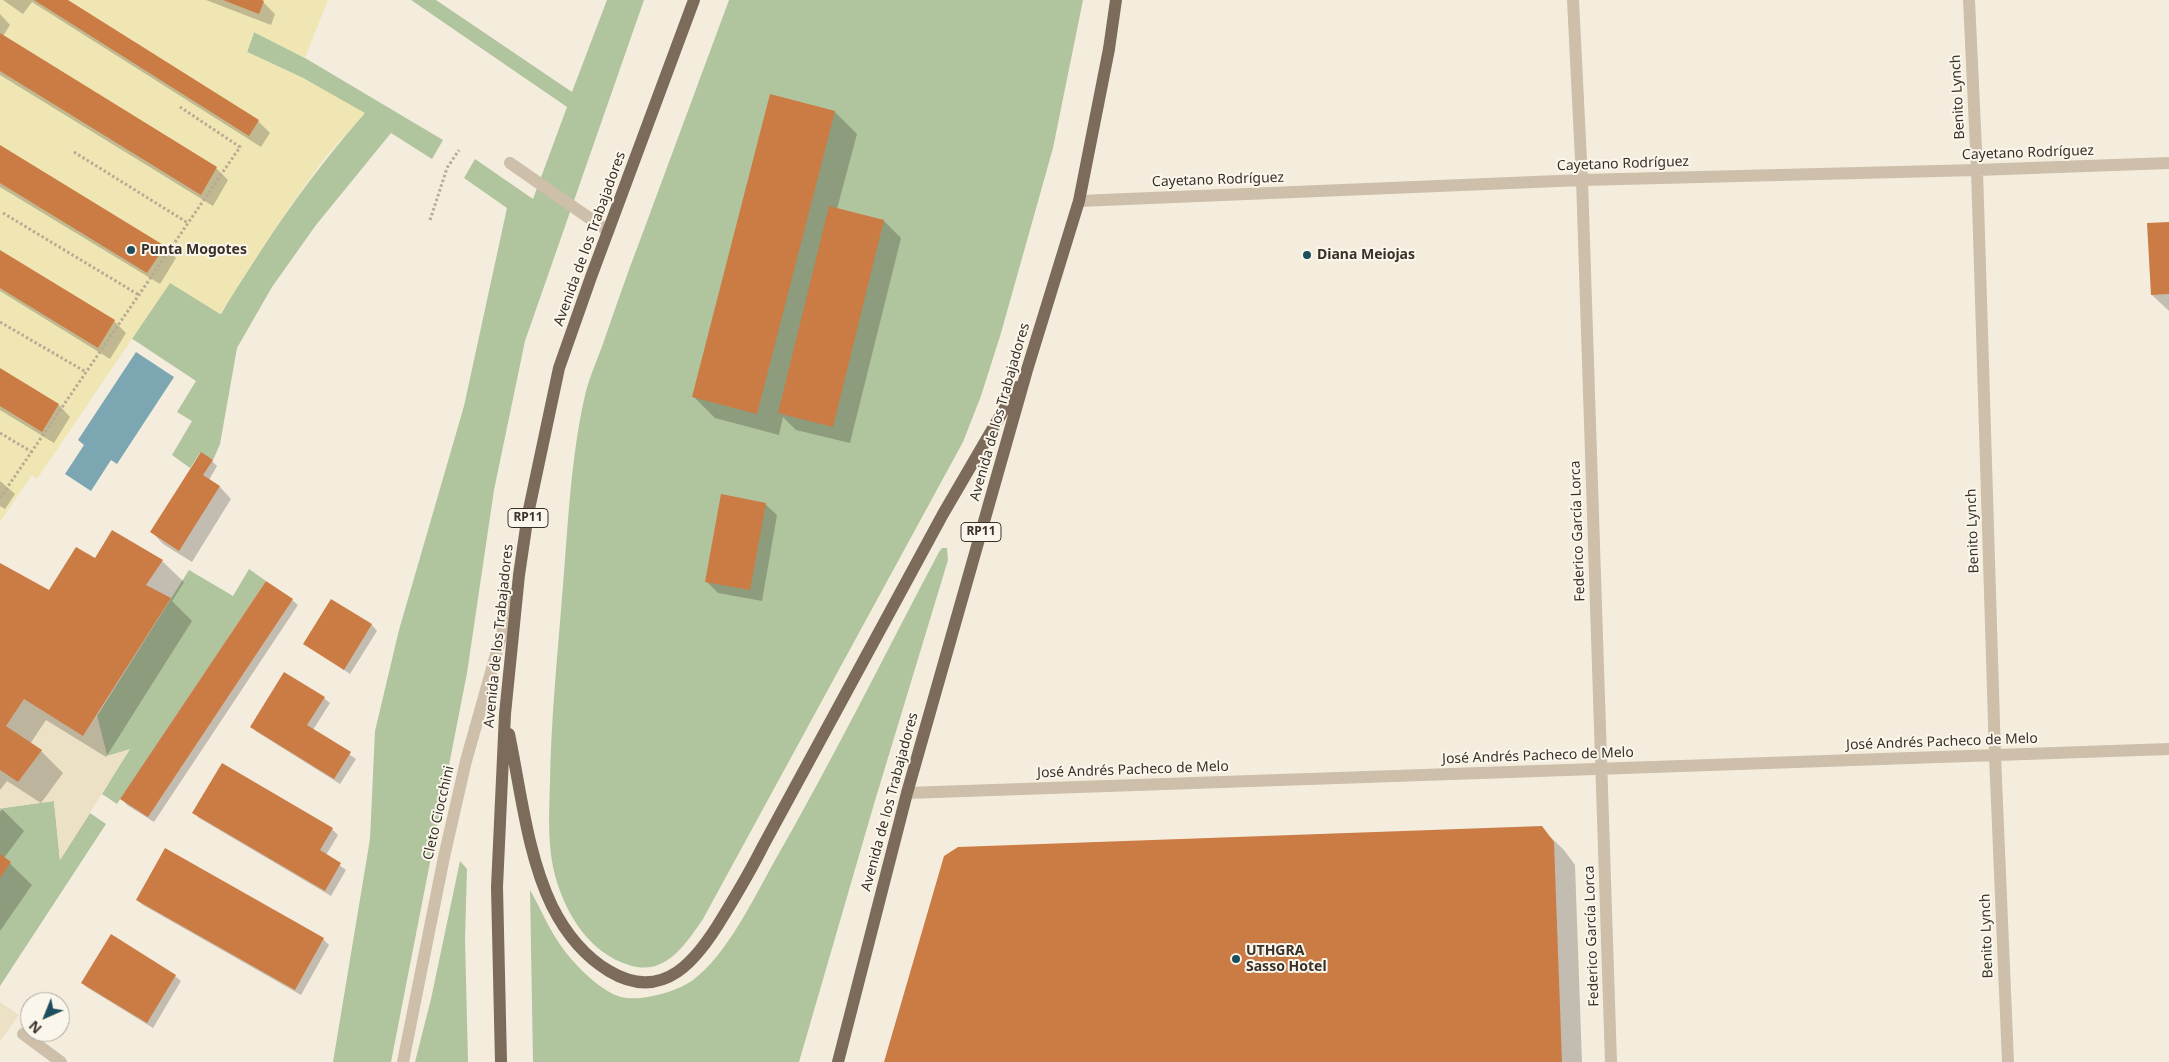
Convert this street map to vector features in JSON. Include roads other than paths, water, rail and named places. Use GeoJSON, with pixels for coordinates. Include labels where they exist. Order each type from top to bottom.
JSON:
{"type":"FeatureCollection","features":[{"type":"Feature","properties":{"kind":"main road","name":"Avenida de los Trabajadores"},"geometry":{"type":"LineString","coordinates":[[501,1062],[497,887],[505,714],[519,575],[540,452],[559,368],[694,0]]}},
{"type":"Feature","properties":{"kind":"main road"},"geometry":{"type":"LineString","coordinates":[[1108,0],[1109,49]]}},
{"type":"Feature","properties":{"kind":"main road","name":"Avenida de los Trabajadores"},"geometry":{"type":"LineString","coordinates":[[838,1062],[907,793],[1027,370],[1079,201],[1109,49],[1116,0]]}},
{"type":"Feature","properties":{"kind":"main road"},"geometry":{"type":"LineString","coordinates":[[505,714],[534,852],[542,880],[563,927],[579,947],[599,965],[618,976],[636,982],[657,981],[678,974],[710,940],[747,878],[939,522],[1027,370]]}},
{"type":"Feature","properties":{"kind":"street","name":"Federico García Lorca"},"geometry":{"type":"LineString","coordinates":[[1573,0],[1582,180],[1611,1062]]}},
{"type":"Feature","properties":{"kind":"street","name":"Benito Lynch"},"geometry":{"type":"LineString","coordinates":[[1969,0],[1977,170],[1995,755],[2008,1062]]}},
{"type":"Feature","properties":{"kind":"street"},"geometry":{"type":"LineString","coordinates":[[510,163],[608,232]]}},
{"type":"Feature","properties":{"kind":"street","name":"Cayetano Rodríguez"},"geometry":{"type":"LineString","coordinates":[[1079,201],[1582,180],[2169,163]]}},
{"type":"Feature","properties":{"kind":"street","name":"Cleto Ciocchini"},"geometry":{"type":"LineString","coordinates":[[403,1062],[444,857],[466,761],[519,575]]}},
{"type":"Feature","properties":{"kind":"street","name":"José Andrés Pacheco de Melo"},"geometry":{"type":"LineString","coordinates":[[907,793],[2169,749]]}},
{"type":"Feature","properties":{"kind":"street"},"geometry":{"type":"LineString","coordinates":[[34,1042],[61,1062]]}},
{"type":"Feature","properties":{"kind":"water"},"geometry":{"type":"Polygon","coordinates":[[[136,352],[174,377],[117,464],[111,460],[91,491],[65,474],[84,445],[78,440],[136,352]]]}},
{"type":"Feature","properties":{"kind":"place","name":"Punta Mogotes"},"geometry":{"type":"Point","coordinates":[131,250]}},
{"type":"Feature","properties":{"kind":"place","name":"Diana Meiojas"},"geometry":{"type":"Point","coordinates":[1307,255]}},
{"type":"Feature","properties":{"kind":"place","name":"UTHGRA Sasso Hotel"},"geometry":{"type":"Point","coordinates":[1236,959]}}]}
